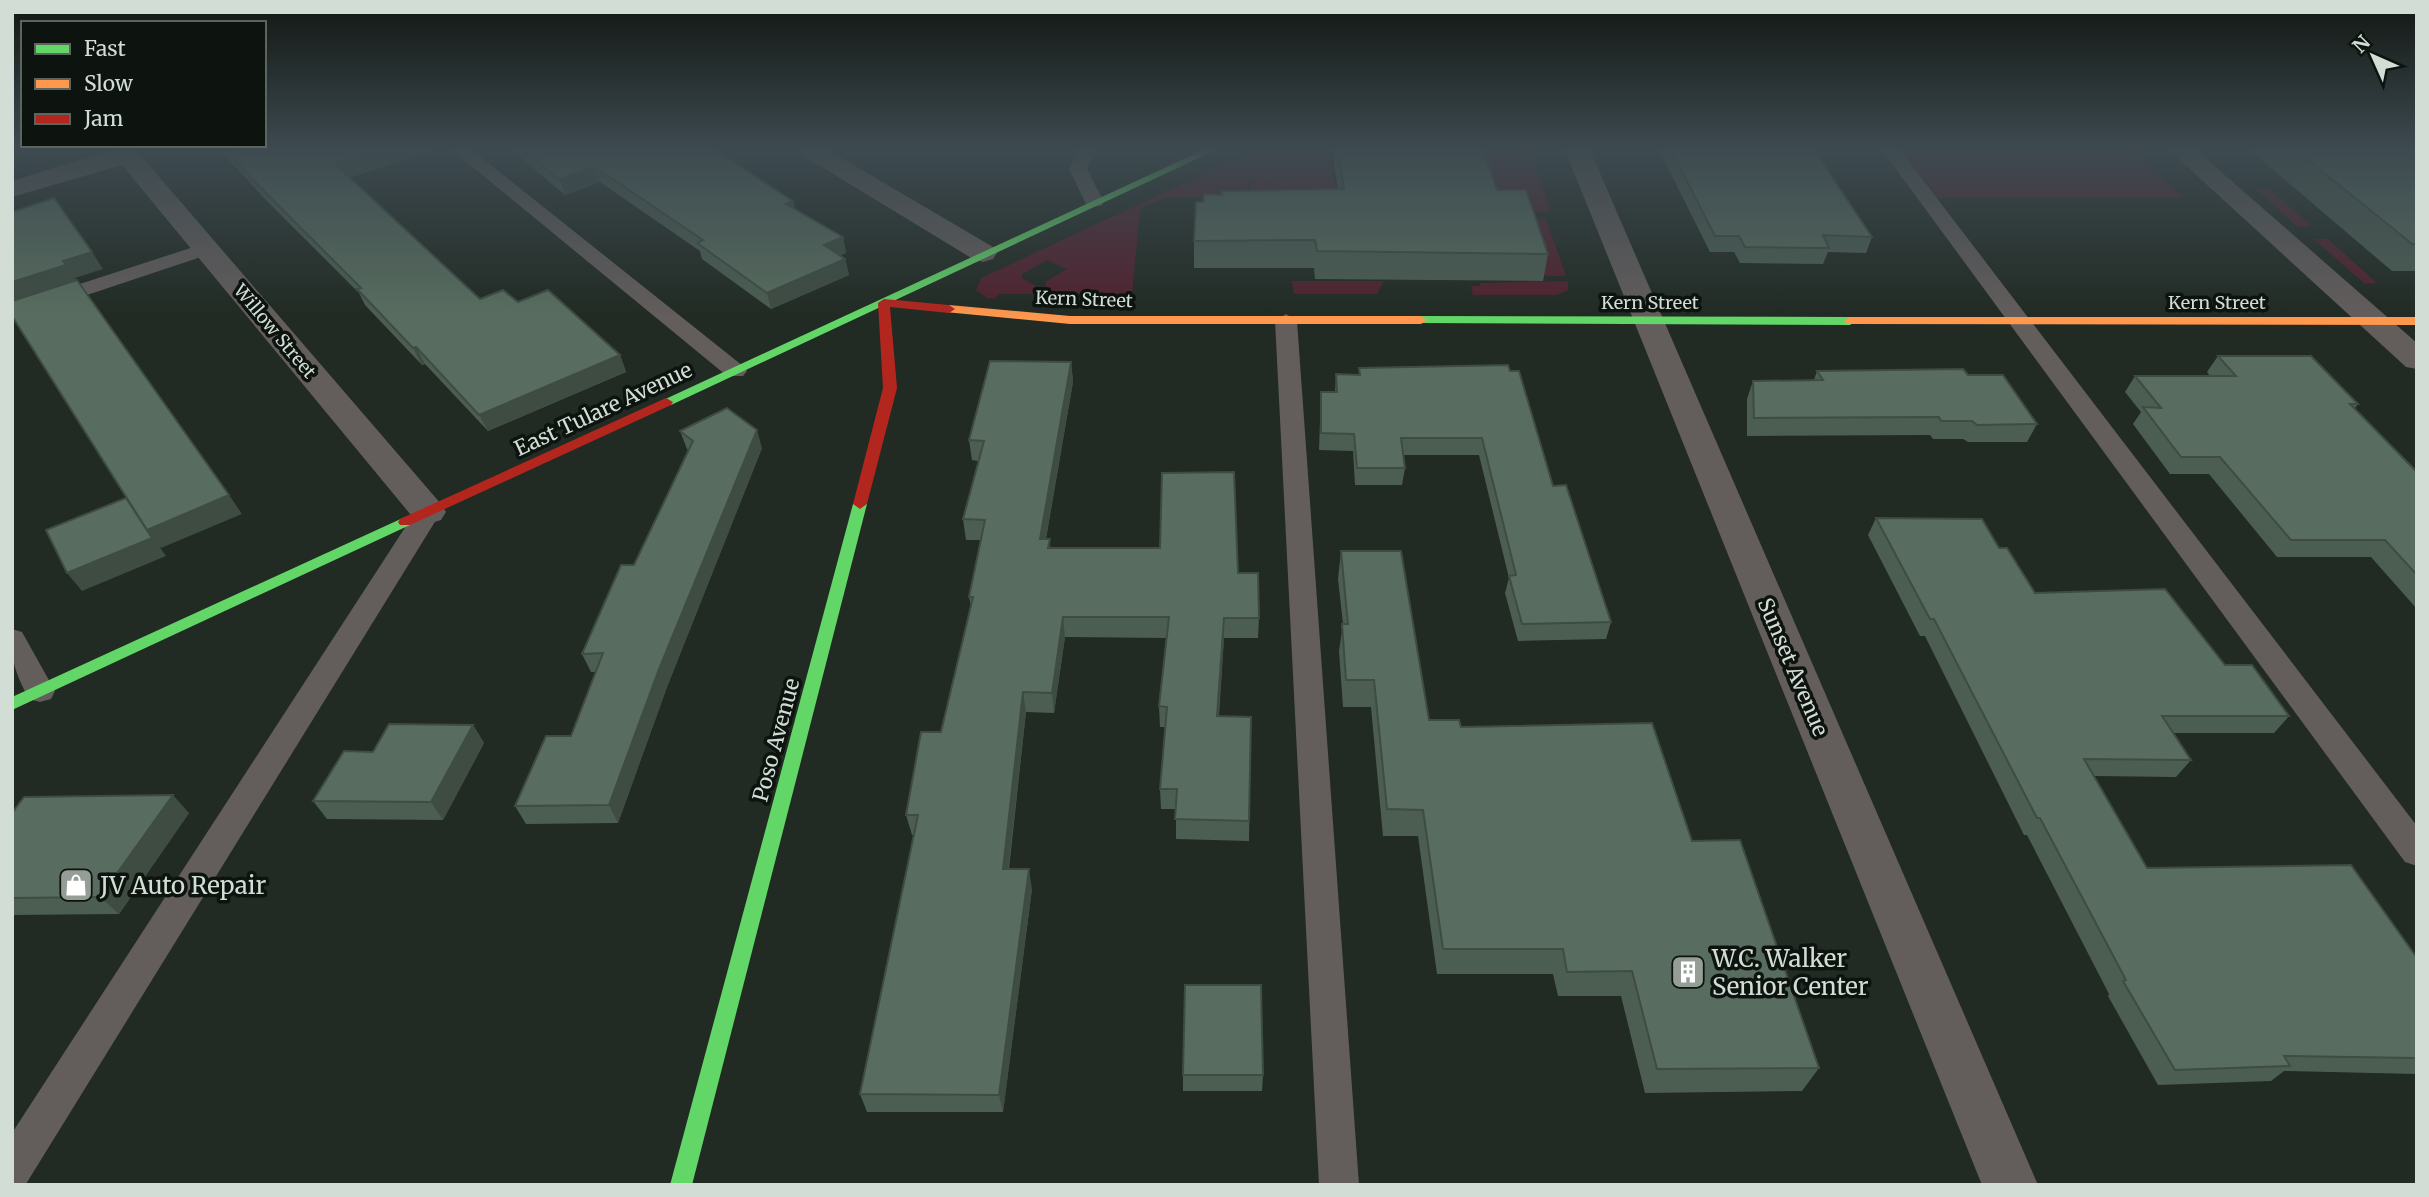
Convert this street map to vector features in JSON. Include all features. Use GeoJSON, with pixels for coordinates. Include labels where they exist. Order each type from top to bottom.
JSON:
{"type":"FeatureCollection","features":[{"type":"Feature","properties":{"kind":"street","name":"Willow Street"},"geometry":{"type":"LineString","coordinates":[[170,206],[428,512]]}},
{"type":"Feature","properties":{"kind":"street"},"geometry":{"type":"LineString","coordinates":[[904,206],[983,253]]}},
{"type":"Feature","properties":{"kind":"street","name":"East Tulare Avenue"},"geometry":{"type":"LineString","coordinates":[[12,704],[884,303],[1086,206]]}},
{"type":"Feature","properties":{"kind":"street","name":"Sunset Avenue"},"geometry":{"type":"LineString","coordinates":[[1600,206],[2010,1185]]}},
{"type":"Feature","properties":{"kind":"street"},"geometry":{"type":"LineString","coordinates":[[2244,206],[2417,360]]}},
{"type":"Feature","properties":{"kind":"street","name":"Kern Street"},"geometry":{"type":"LineString","coordinates":[[884,303],[1070,320],[2417,321]]}},
{"type":"Feature","properties":{"kind":"street","name":"Poso Avenue"},"geometry":{"type":"LineString","coordinates":[[681,1185],[890,388],[884,303]]}},
{"type":"Feature","properties":{"kind":"lane"},"geometry":{"type":"LineString","coordinates":[[530,206],[735,371]]}},
{"type":"Feature","properties":{"kind":"lane"},"geometry":{"type":"LineString","coordinates":[[1933,206],[2417,852]]}},
{"type":"Feature","properties":{"kind":"lane"},"geometry":{"type":"LineString","coordinates":[[12,313],[206,249]]}},
{"type":"Feature","properties":{"kind":"lane"},"geometry":{"type":"LineString","coordinates":[[1286,321],[1339,1185]]}},
{"type":"Feature","properties":{"kind":"lane"},"geometry":{"type":"LineString","coordinates":[[12,1170],[428,512]]}},
{"type":"Feature","properties":{"kind":"lane"},"geometry":{"type":"LineString","coordinates":[[12,639],[40,691]]}},
{"type":"Feature","properties":{"kind":"shaded area"},"geometry":{"type":"Polygon","coordinates":[[[1135,206],[1147,206],[1140,209],[1132,294],[1052,293],[1047,290],[1045,282],[1067,269],[1047,260],[1022,274],[1022,278],[1036,286],[1034,294],[999,294],[995,299],[987,298],[976,290],[981,278],[1135,206]]]}},
{"type":"Feature","properties":{"kind":"shaded area"},"geometry":{"type":"Polygon","coordinates":[[[1305,206],[1339,206],[1340,212],[1305,206]]]}},
{"type":"Feature","properties":{"kind":"shaded area"},"geometry":{"type":"Polygon","coordinates":[[[1493,206],[1549,206],[1551,211],[1495,213],[1493,206]]]}},
{"type":"Feature","properties":{"kind":"shaded area"},"geometry":{"type":"Polygon","coordinates":[[[2275,206],[2289,206],[2312,226],[2298,227],[2275,206]]]}},
{"type":"Feature","properties":{"kind":"shaded area"},"geometry":{"type":"Polygon","coordinates":[[[1546,219],[1566,276],[1545,276],[1527,220],[1546,219]]]}},
{"type":"Feature","properties":{"kind":"shaded area"},"geometry":{"type":"Polygon","coordinates":[[[2314,239],[2328,239],[2377,283],[2364,283],[2314,239]]]}},
{"type":"Feature","properties":{"kind":"shaded area"},"geometry":{"type":"Polygon","coordinates":[[[1292,281],[1384,281],[1377,294],[1294,294],[1292,281]]]}},
{"type":"Feature","properties":{"kind":"shaded area"},"geometry":{"type":"Polygon","coordinates":[[[1568,281],[1568,290],[1557,295],[1473,295],[1471,286],[1480,286],[1480,283],[1568,281]]]}},
{"type":"Feature","properties":{"kind":"building"},"geometry":{"type":"Polygon","coordinates":[[[30,206],[60,206],[92,252],[63,261],[66,265],[12,282],[12,212],[30,206]]]}},
{"type":"Feature","properties":{"kind":"building"},"geometry":{"type":"Polygon","coordinates":[[[279,206],[380,206],[480,299],[503,290],[518,302],[548,290],[620,355],[479,415],[357,289],[361,288],[279,206]]]}},
{"type":"Feature","properties":{"kind":"building"},"geometry":{"type":"Polygon","coordinates":[[[652,206],[789,206],[843,237],[824,245],[845,259],[767,293],[697,243],[703,240],[652,206]]]}},
{"type":"Feature","properties":{"kind":"building"},"geometry":{"type":"Polygon","coordinates":[[[1196,206],[1531,206],[1548,254],[1317,251],[1315,240],[1194,241],[1196,206]]]}},
{"type":"Feature","properties":{"kind":"building"},"geometry":{"type":"Polygon","coordinates":[[[1700,206],[1851,206],[1872,237],[1823,235],[1829,248],[1745,247],[1739,236],[1715,236],[1700,206]]]}},
{"type":"Feature","properties":{"kind":"building"},"geometry":{"type":"Polygon","coordinates":[[[2365,206],[2417,206],[2417,244],[2412,244],[2365,206]]]}},
{"type":"Feature","properties":{"kind":"building"},"geometry":{"type":"Polygon","coordinates":[[[77,280],[229,495],[147,530],[12,316],[12,301],[77,280]]]}},
{"type":"Feature","properties":{"kind":"building"},"geometry":{"type":"Polygon","coordinates":[[[2218,356],[2311,356],[2358,404],[2350,404],[2417,472],[2417,575],[2385,540],[2291,540],[2220,457],[2181,457],[2143,407],[2161,408],[2135,376],[2236,376],[2218,356]]]}},
{"type":"Feature","properties":{"kind":"building"},"geometry":{"type":"Polygon","coordinates":[[[990,361],[1071,362],[1040,539],[1050,539],[1048,548],[1160,548],[1162,473],[1234,472],[1238,573],[1258,573],[1259,618],[1224,618],[1217,716],[1251,717],[1249,821],[1175,819],[1177,789],[1160,789],[1167,707],[1159,706],[1169,617],[1063,617],[1052,693],[1023,692],[1003,869],[1029,869],[999,1095],[860,1094],[918,815],[906,815],[921,732],[941,732],[973,597],[969,597],[985,520],[963,519],[984,441],[969,440],[990,361]]]}},
{"type":"Feature","properties":{"kind":"building"},"geometry":{"type":"Polygon","coordinates":[[[1508,365],[1510,371],[1519,371],[1553,486],[1566,485],[1611,622],[1522,624],[1509,576],[1516,575],[1482,438],[1401,438],[1405,468],[1357,468],[1354,434],[1321,433],[1321,392],[1337,392],[1336,374],[1360,375],[1359,368],[1508,365]]]}},
{"type":"Feature","properties":{"kind":"building"},"geometry":{"type":"Polygon","coordinates":[[[1963,369],[1968,375],[2003,375],[2037,424],[1977,425],[1972,421],[1941,421],[1939,417],[1754,418],[1753,381],[1823,380],[1817,371],[1963,369]]]}},
{"type":"Feature","properties":{"kind":"building"},"geometry":{"type":"Polygon","coordinates":[[[727,408],[757,430],[659,669],[609,805],[515,806],[546,736],[571,736],[603,653],[582,654],[621,565],[634,565],[693,441],[680,431],[727,408]]]}},
{"type":"Feature","properties":{"kind":"building"},"geometry":{"type":"Polygon","coordinates":[[[126,498],[152,538],[67,573],[46,530],[126,498]]]}},
{"type":"Feature","properties":{"kind":"building"},"geometry":{"type":"Polygon","coordinates":[[[1876,518],[1982,519],[1999,548],[2007,548],[2035,593],[2165,589],[2225,665],[2252,665],[2289,716],[2162,716],[2191,760],[2084,759],[2147,868],[2351,865],[2417,958],[2417,1058],[2284,1056],[2290,1066],[2175,1070],[2123,981],[2126,980],[2040,818],[2037,818],[1934,619],[1930,619],[1876,518]]]}},
{"type":"Feature","properties":{"kind":"building"},"geometry":{"type":"Polygon","coordinates":[[[1341,551],[1401,551],[1429,720],[1459,720],[1461,727],[1652,723],[1692,841],[1740,840],[1819,1068],[1657,1069],[1632,971],[1567,972],[1563,949],[1443,949],[1423,810],[1387,809],[1374,680],[1346,680],[1342,624],[1348,624],[1341,551]]]}},
{"type":"Feature","properties":{"kind":"building"},"geometry":{"type":"Polygon","coordinates":[[[389,724],[473,725],[431,802],[313,801],[344,751],[373,752],[389,724]]]}},
{"type":"Feature","properties":{"kind":"building","name":"JV Auto Repair"},"geometry":{"type":"Polygon","coordinates":[[[173,795],[100,897],[12,898],[12,813],[24,797],[173,795]]]}},
{"type":"Feature","properties":{"kind":"building"},"geometry":{"type":"Polygon","coordinates":[[[1185,985],[1261,985],[1263,1075],[1183,1075],[1185,985]]]}},
{"type":"Feature","properties":{"kind":"traffic: fast"},"geometry":{"type":"LineString","coordinates":[[666,402],[1090,206]]}},
{"type":"Feature","properties":{"kind":"traffic: fast"},"geometry":{"type":"LineString","coordinates":[[1421,320],[1850,321]]}},
{"type":"Feature","properties":{"kind":"traffic: fast"},"geometry":{"type":"LineString","coordinates":[[681,1185],[860,504]]}},
{"type":"Feature","properties":{"kind":"traffic: fast"},"geometry":{"type":"LineString","coordinates":[[12,704],[405,522]]}},
{"type":"Feature","properties":{"kind":"traffic: slow"},"geometry":{"type":"LineString","coordinates":[[949,309],[1070,320],[1421,320]]}},
{"type":"Feature","properties":{"kind":"traffic: slow"},"geometry":{"type":"LineString","coordinates":[[1850,321],[2417,321]]}},
{"type":"Feature","properties":{"kind":"traffic: jam"},"geometry":{"type":"LineString","coordinates":[[860,504],[890,388],[884,303],[949,309]]}},
{"type":"Feature","properties":{"kind":"traffic: jam"},"geometry":{"type":"LineString","coordinates":[[405,522],[666,402]]}},
{"type":"Feature","properties":{"kind":"place","name":"JV Auto Repair"},"geometry":{"type":"Point","coordinates":[76,885]}},
{"type":"Feature","properties":{"kind":"place","name":"W.C. Walker Senior Center"},"geometry":{"type":"Point","coordinates":[1688,972]}}]}
